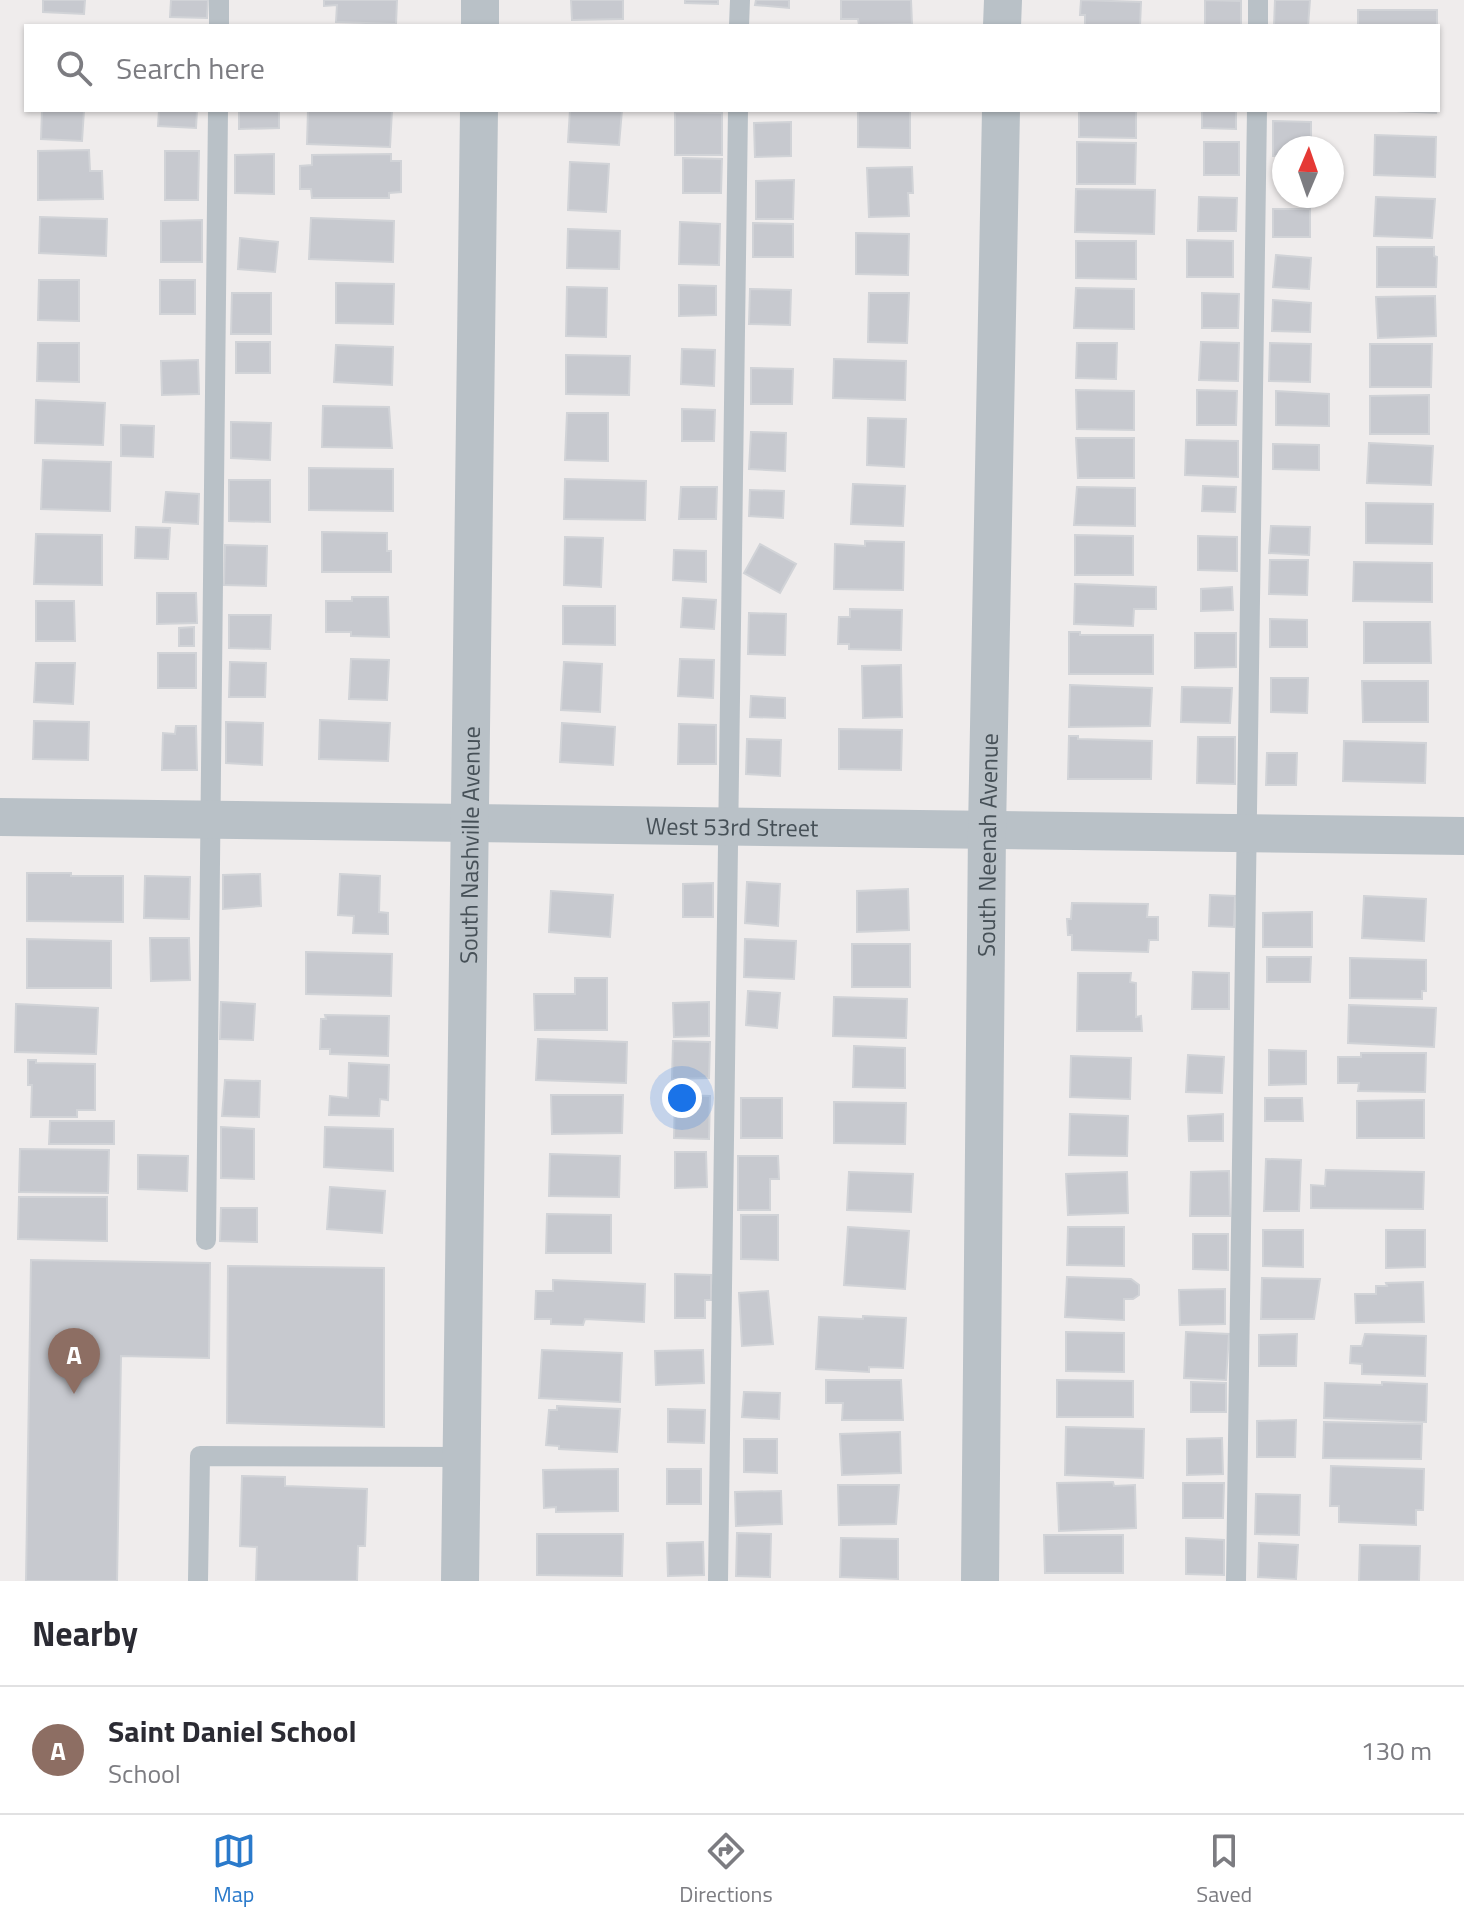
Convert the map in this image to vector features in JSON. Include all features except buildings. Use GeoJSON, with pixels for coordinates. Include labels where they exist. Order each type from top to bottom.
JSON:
{"type":"FeatureCollection","features":[{"type":"Feature","properties":{"kind":"street"},"geometry":{"type":"LineString","coordinates":[[480,0],[480,24]]}},
{"type":"Feature","properties":{"kind":"street"},"geometry":{"type":"LineString","coordinates":[[1002,24],[1003,0]]}},
{"type":"Feature","properties":{"kind":"street","name":"South Nashville Avenue"},"geometry":{"type":"LineString","coordinates":[[460,1581],[479,112]]}},
{"type":"Feature","properties":{"kind":"street","name":"South Neenah Avenue"},"geometry":{"type":"LineString","coordinates":[[980,1581],[987,830],[1001,112]]}},
{"type":"Feature","properties":{"kind":"street","name":"West 53rd Street"},"geometry":{"type":"LineString","coordinates":[[0,817],[1464,836]]}},
{"type":"Feature","properties":{"kind":"lane"},"geometry":{"type":"LineString","coordinates":[[219,0],[219,24]]}},
{"type":"Feature","properties":{"kind":"lane"},"geometry":{"type":"LineString","coordinates":[[739,24],[740,0]]}},
{"type":"Feature","properties":{"kind":"lane"},"geometry":{"type":"LineString","coordinates":[[1258,0],[1258,24]]}},
{"type":"Feature","properties":{"kind":"lane"},"geometry":{"type":"LineString","coordinates":[[206,1240],[218,112]]}},
{"type":"Feature","properties":{"kind":"lane"},"geometry":{"type":"LineString","coordinates":[[718,1581],[738,112]]}},
{"type":"Feature","properties":{"kind":"lane"},"geometry":{"type":"LineString","coordinates":[[1236,1581],[1257,112]]}},
{"type":"Feature","properties":{"kind":"lane"},"geometry":{"type":"LineString","coordinates":[[198,1581],[200,1456],[461,1457]]}},
{"type":"Feature","properties":{"kind":"place","name":"Saint Daniel School"},"geometry":{"type":"Point","coordinates":[74,1394]}}]}
